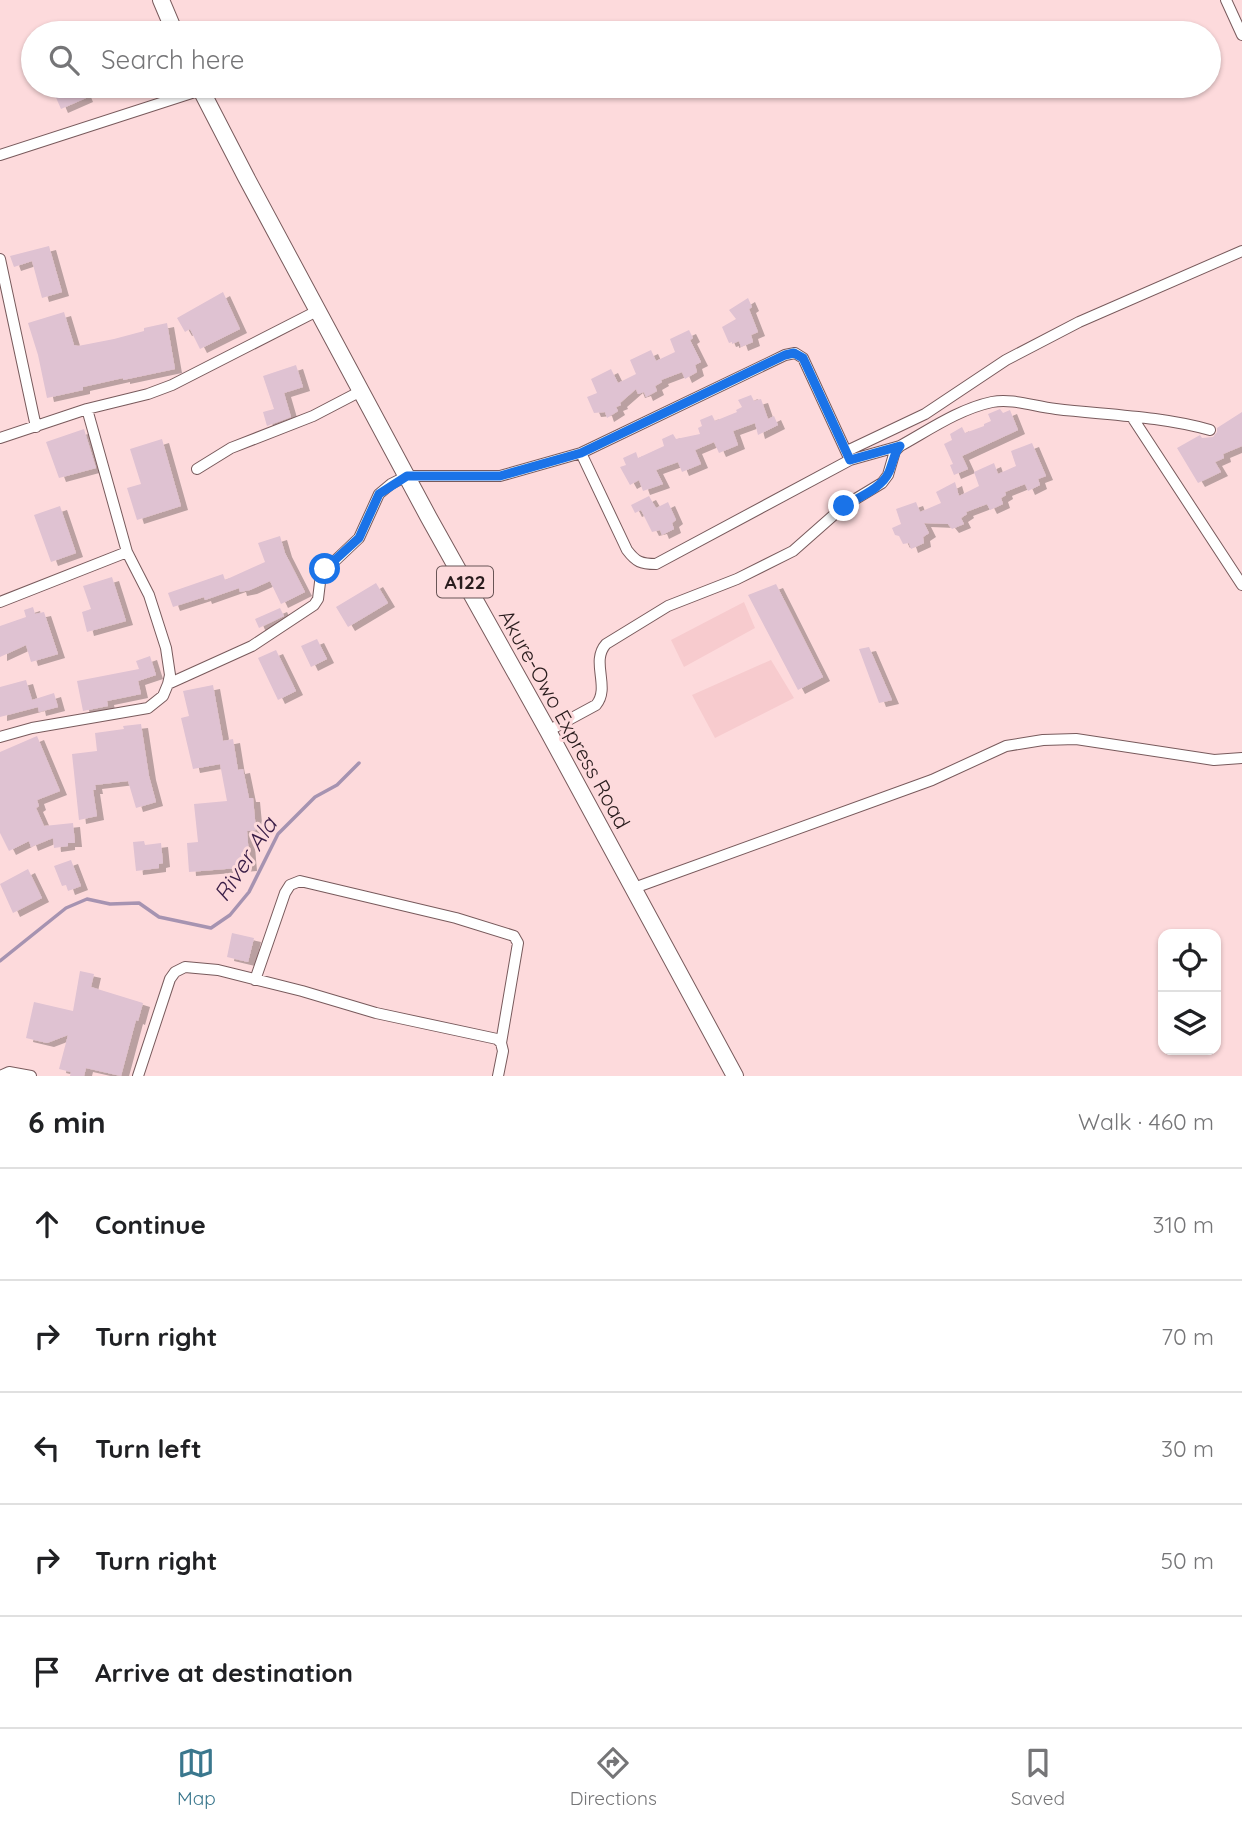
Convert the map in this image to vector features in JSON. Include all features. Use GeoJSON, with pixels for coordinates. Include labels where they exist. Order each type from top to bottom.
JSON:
{"type":"FeatureCollection","features":[{"type":"Feature","properties":{"kind":"highway"},"geometry":{"type":"LineString","coordinates":[[161,0],[170,21]]}},
{"type":"Feature","properties":{"kind":"highway","name":"Akure-Owo Express Road"},"geometry":{"type":"LineString","coordinates":[[205,98],[317,311],[735,1076]]}},
{"type":"Feature","properties":{"kind":"street"},"geometry":{"type":"LineString","coordinates":[[1226,0],[1242,35]]}},
{"type":"Feature","properties":{"kind":"street"},"geometry":{"type":"LineString","coordinates":[[0,155],[170,98]]}},
{"type":"Feature","properties":{"kind":"street"},"geometry":{"type":"LineString","coordinates":[[581,453],[627,550],[636,562],[656,564],[925,414],[1006,359],[1079,322],[1242,251]]}},
{"type":"Feature","properties":{"kind":"street"},"geometry":{"type":"LineString","coordinates":[[0,259],[36,427]]}},
{"type":"Feature","properties":{"kind":"street"},"geometry":{"type":"LineString","coordinates":[[0,438],[172,385],[317,311]]}},
{"type":"Feature","properties":{"kind":"street"},"geometry":{"type":"LineString","coordinates":[[168,684],[251,646],[314,605],[318,598],[321,574],[359,538],[379,494],[407,476],[500,476],[581,453],[794,353],[803,358],[848,456]]}},
{"type":"Feature","properties":{"kind":"street"},"geometry":{"type":"LineString","coordinates":[[197,469],[231,448],[313,416],[361,391]]}},
{"type":"Feature","properties":{"kind":"street"},"geometry":{"type":"LineString","coordinates":[[548,730],[596,705],[600,700],[602,692],[599,657],[600,650],[606,644],[668,606],[737,579],[793,551],[844,506],[882,482],[888,475],[895,451],[900,446],[953,417],[994,402],[1007,401],[1053,409],[1177,420],[1210,430]]}},
{"type":"Feature","properties":{"kind":"street"},"geometry":{"type":"LineString","coordinates":[[0,737],[32,728],[148,708],[163,696],[168,684],[170,675],[166,648],[149,595],[127,552],[87,409]]}},
{"type":"Feature","properties":{"kind":"street"},"geometry":{"type":"LineString","coordinates":[[1132,417],[1242,584]]}},
{"type":"Feature","properties":{"kind":"street"},"geometry":{"type":"LineString","coordinates":[[848,456],[900,446]]}},
{"type":"Feature","properties":{"kind":"street"},"geometry":{"type":"LineString","coordinates":[[0,602],[127,552]]}},
{"type":"Feature","properties":{"kind":"street"},"geometry":{"type":"LineString","coordinates":[[634,888],[932,780],[1006,746],[1043,740],[1076,739],[1214,760],[1242,758]]}},
{"type":"Feature","properties":{"kind":"street"},"geometry":{"type":"LineString","coordinates":[[255,980],[285,893],[295,882],[456,918],[514,936],[518,943],[498,1076]]}},
{"type":"Feature","properties":{"kind":"street"},"geometry":{"type":"LineString","coordinates":[[138,1076],[170,979],[175,972],[185,967],[218,970],[376,1013],[497,1039],[501,1043]]}},
{"type":"Feature","properties":{"kind":"street"},"geometry":{"type":"LineString","coordinates":[[0,1076],[9,1072],[31,1076]]}},
{"type":"Feature","properties":{"kind":"shaded area"},"geometry":{"type":"Polygon","coordinates":[[[744,602],[755,628],[684,667],[671,640],[744,602]]]}},
{"type":"Feature","properties":{"kind":"shaded area"},"geometry":{"type":"Polygon","coordinates":[[[771,660],[794,698],[715,738],[692,695],[771,660]]]}},
{"type":"Feature","properties":{"kind":"building"},"geometry":{"type":"Polygon","coordinates":[[[56,98],[86,98],[61,109],[56,98]]]}},
{"type":"Feature","properties":{"kind":"building"},"geometry":{"type":"Polygon","coordinates":[[[49,246],[62,292],[42,298],[32,261],[14,267],[10,256],[49,246]]]}},
{"type":"Feature","properties":{"kind":"building"},"geometry":{"type":"Polygon","coordinates":[[[223,292],[240,329],[200,349],[190,329],[185,332],[177,318],[223,292]]]}},
{"type":"Feature","properties":{"kind":"building"},"geometry":{"type":"Polygon","coordinates":[[[748,298],[752,307],[749,309],[758,332],[751,335],[753,342],[741,347],[739,341],[729,343],[722,327],[736,319],[729,310],[748,298]]]}},
{"type":"Feature","properties":{"kind":"building"},"geometry":{"type":"Polygon","coordinates":[[[64,312],[74,345],[78,346],[114,339],[167,323],[175,369],[83,387],[83,390],[47,398],[28,323],[64,312]]]}},
{"type":"Feature","properties":{"kind":"building"},"geometry":{"type":"Polygon","coordinates":[[[689,330],[693,338],[690,340],[701,362],[695,365],[697,372],[685,379],[682,372],[661,380],[662,382],[655,386],[657,391],[646,397],[644,392],[638,394],[636,389],[616,407],[618,411],[607,418],[605,412],[594,413],[587,397],[597,393],[591,379],[611,369],[618,383],[636,374],[630,360],[651,350],[656,361],[675,352],[670,339],[689,330]]]}},
{"type":"Feature","properties":{"kind":"building"},"geometry":{"type":"Polygon","coordinates":[[[296,365],[303,387],[284,393],[291,417],[267,426],[263,412],[274,409],[263,376],[296,365]]]}},
{"type":"Feature","properties":{"kind":"building"},"geometry":{"type":"Polygon","coordinates":[[[751,395],[754,401],[761,399],[768,419],[774,416],[778,425],[758,435],[755,423],[733,431],[738,445],[719,453],[714,442],[695,450],[701,464],[682,472],[678,462],[656,470],[663,484],[643,491],[639,480],[630,485],[620,467],[626,465],[623,458],[636,452],[638,458],[664,446],[662,439],[673,434],[676,439],[700,434],[700,420],[712,415],[715,421],[737,412],[736,410],[742,407],[738,400],[751,395]]]}},
{"type":"Feature","properties":{"kind":"building"},"geometry":{"type":"Polygon","coordinates":[[[1000,409],[1003,413],[1010,410],[1018,430],[962,456],[968,469],[954,475],[950,465],[953,464],[944,444],[952,440],[950,434],[962,427],[965,433],[984,426],[991,421],[988,414],[1000,409]]]}},
{"type":"Feature","properties":{"kind":"building"},"geometry":{"type":"Polygon","coordinates":[[[1242,412],[1242,446],[1223,454],[1224,458],[1215,462],[1221,472],[1198,483],[1177,448],[1200,435],[1202,438],[1213,437],[1217,428],[1242,412]]]}},
{"type":"Feature","properties":{"kind":"building"},"geometry":{"type":"Polygon","coordinates":[[[84,429],[96,468],[59,478],[46,442],[84,429]]]}},
{"type":"Feature","properties":{"kind":"building"},"geometry":{"type":"Polygon","coordinates":[[[162,439],[181,506],[137,520],[127,488],[141,484],[130,449],[162,439]]]}},
{"type":"Feature","properties":{"kind":"building"},"geometry":{"type":"Polygon","coordinates":[[[1032,443],[1046,476],[1038,479],[1040,485],[1028,491],[1025,484],[1005,492],[1006,495],[1001,498],[1003,504],[990,510],[987,504],[966,512],[961,518],[964,524],[952,529],[948,524],[924,523],[929,533],[923,537],[924,543],[911,549],[909,543],[903,544],[899,536],[895,535],[892,528],[901,524],[896,509],[916,502],[920,512],[941,503],[936,492],[955,482],[959,496],[979,486],[974,472],[994,463],[998,474],[1016,466],[1011,451],[1032,443]]]}},
{"type":"Feature","properties":{"kind":"building"},"geometry":{"type":"Polygon","coordinates":[[[649,496],[656,508],[668,502],[676,520],[672,523],[674,529],[662,535],[660,530],[652,532],[641,510],[635,513],[631,505],[649,496]]]}},
{"type":"Feature","properties":{"kind":"building"},"geometry":{"type":"Polygon","coordinates":[[[60,506],[76,553],[51,562],[34,515],[60,506]]]}},
{"type":"Feature","properties":{"kind":"building"},"geometry":{"type":"Polygon","coordinates":[[[280,536],[285,553],[305,592],[281,604],[270,581],[250,590],[240,592],[239,588],[205,600],[204,597],[173,607],[168,593],[223,574],[225,580],[265,562],[258,543],[280,536]]]}},
{"type":"Feature","properties":{"kind":"building"},"geometry":{"type":"Polygon","coordinates":[[[112,577],[126,621],[87,632],[82,612],[91,609],[83,586],[112,577]]]}},
{"type":"Feature","properties":{"kind":"building"},"geometry":{"type":"Polygon","coordinates":[[[376,583],[388,603],[348,627],[336,607],[376,583]]]}},
{"type":"Feature","properties":{"kind":"building"},"geometry":{"type":"Polygon","coordinates":[[[776,584],[823,677],[798,690],[748,595],[776,584]]]}},
{"type":"Feature","properties":{"kind":"building"},"geometry":{"type":"Polygon","coordinates":[[[33,607],[35,614],[44,612],[58,654],[31,662],[26,645],[0,657],[0,626],[26,617],[24,610],[33,607]]]}},
{"type":"Feature","properties":{"kind":"building"},"geometry":{"type":"Polygon","coordinates":[[[280,608],[284,616],[259,628],[255,619],[280,608]]]}},
{"type":"Feature","properties":{"kind":"building"},"geometry":{"type":"Polygon","coordinates":[[[317,639],[327,659],[311,667],[301,646],[317,639]]]}},
{"type":"Feature","properties":{"kind":"building"},"geometry":{"type":"Polygon","coordinates":[[[869,647],[892,700],[879,703],[859,649],[869,647]]]}},
{"type":"Feature","properties":{"kind":"building"},"geometry":{"type":"Polygon","coordinates":[[[276,650],[296,691],[278,700],[258,658],[276,650]]]}},
{"type":"Feature","properties":{"kind":"building"},"geometry":{"type":"Polygon","coordinates":[[[150,656],[156,675],[138,681],[141,694],[107,701],[108,706],[83,711],[77,681],[139,669],[136,661],[150,656]]]}},
{"type":"Feature","properties":{"kind":"building"},"geometry":{"type":"Polygon","coordinates":[[[26,680],[32,700],[54,693],[58,707],[39,712],[38,707],[0,717],[0,687],[26,680]]]}},
{"type":"Feature","properties":{"kind":"building"},"geometry":{"type":"Polygon","coordinates":[[[213,685],[223,741],[233,739],[238,770],[243,769],[249,798],[253,798],[256,830],[247,831],[250,867],[189,872],[187,843],[198,842],[194,804],[227,801],[220,764],[193,769],[181,718],[189,716],[183,691],[213,685]]]}},
{"type":"Feature","properties":{"kind":"building"},"geometry":{"type":"Polygon","coordinates":[[[141,724],[156,802],[136,808],[128,781],[95,785],[96,790],[93,790],[97,816],[79,820],[72,754],[97,751],[95,733],[141,724]]]}},
{"type":"Feature","properties":{"kind":"building"},"geometry":{"type":"Polygon","coordinates":[[[37,736],[60,791],[37,800],[39,806],[36,808],[44,826],[73,823],[75,843],[54,848],[53,838],[31,847],[29,841],[9,851],[0,833],[0,752],[37,736]]]}},
{"type":"Feature","properties":{"kind":"building"},"geometry":{"type":"Polygon","coordinates":[[[144,841],[145,845],[161,843],[163,863],[159,864],[159,868],[136,871],[133,842],[144,841]]]}},
{"type":"Feature","properties":{"kind":"building"},"geometry":{"type":"Polygon","coordinates":[[[71,860],[81,886],[68,891],[66,885],[62,886],[54,866],[71,860]]]}},
{"type":"Feature","properties":{"kind":"building"},"geometry":{"type":"Polygon","coordinates":[[[28,869],[42,898],[13,913],[0,884],[28,869]]]}},
{"type":"Feature","properties":{"kind":"building"},"geometry":{"type":"Polygon","coordinates":[[[232,933],[254,938],[248,962],[227,957],[232,933]]]}},
{"type":"Feature","properties":{"kind":"building"},"geometry":{"type":"Polygon","coordinates":[[[80,971],[94,974],[91,987],[143,1003],[121,1076],[86,1068],[84,1076],[70,1076],[71,1072],[59,1069],[68,1035],[47,1043],[26,1038],[34,1002],[73,1011],[80,971]]]}},
{"type":"Feature","properties":{"kind":"waterway","name":"River Ala"},"geometry":{"type":"LineString","coordinates":[[0,961],[66,908],[87,899],[110,904],[139,903],[159,917],[211,928],[230,915],[249,892],[278,834],[315,797],[337,785],[359,763]]}},
{"type":"Feature","properties":{"kind":"route"},"geometry":{"type":"LineString","coordinates":[[325,569],[359,538],[379,494],[407,476],[500,476],[581,453],[794,353],[803,358],[850,460],[900,446],[895,451],[888,475],[882,482],[844,506]]}}]}
